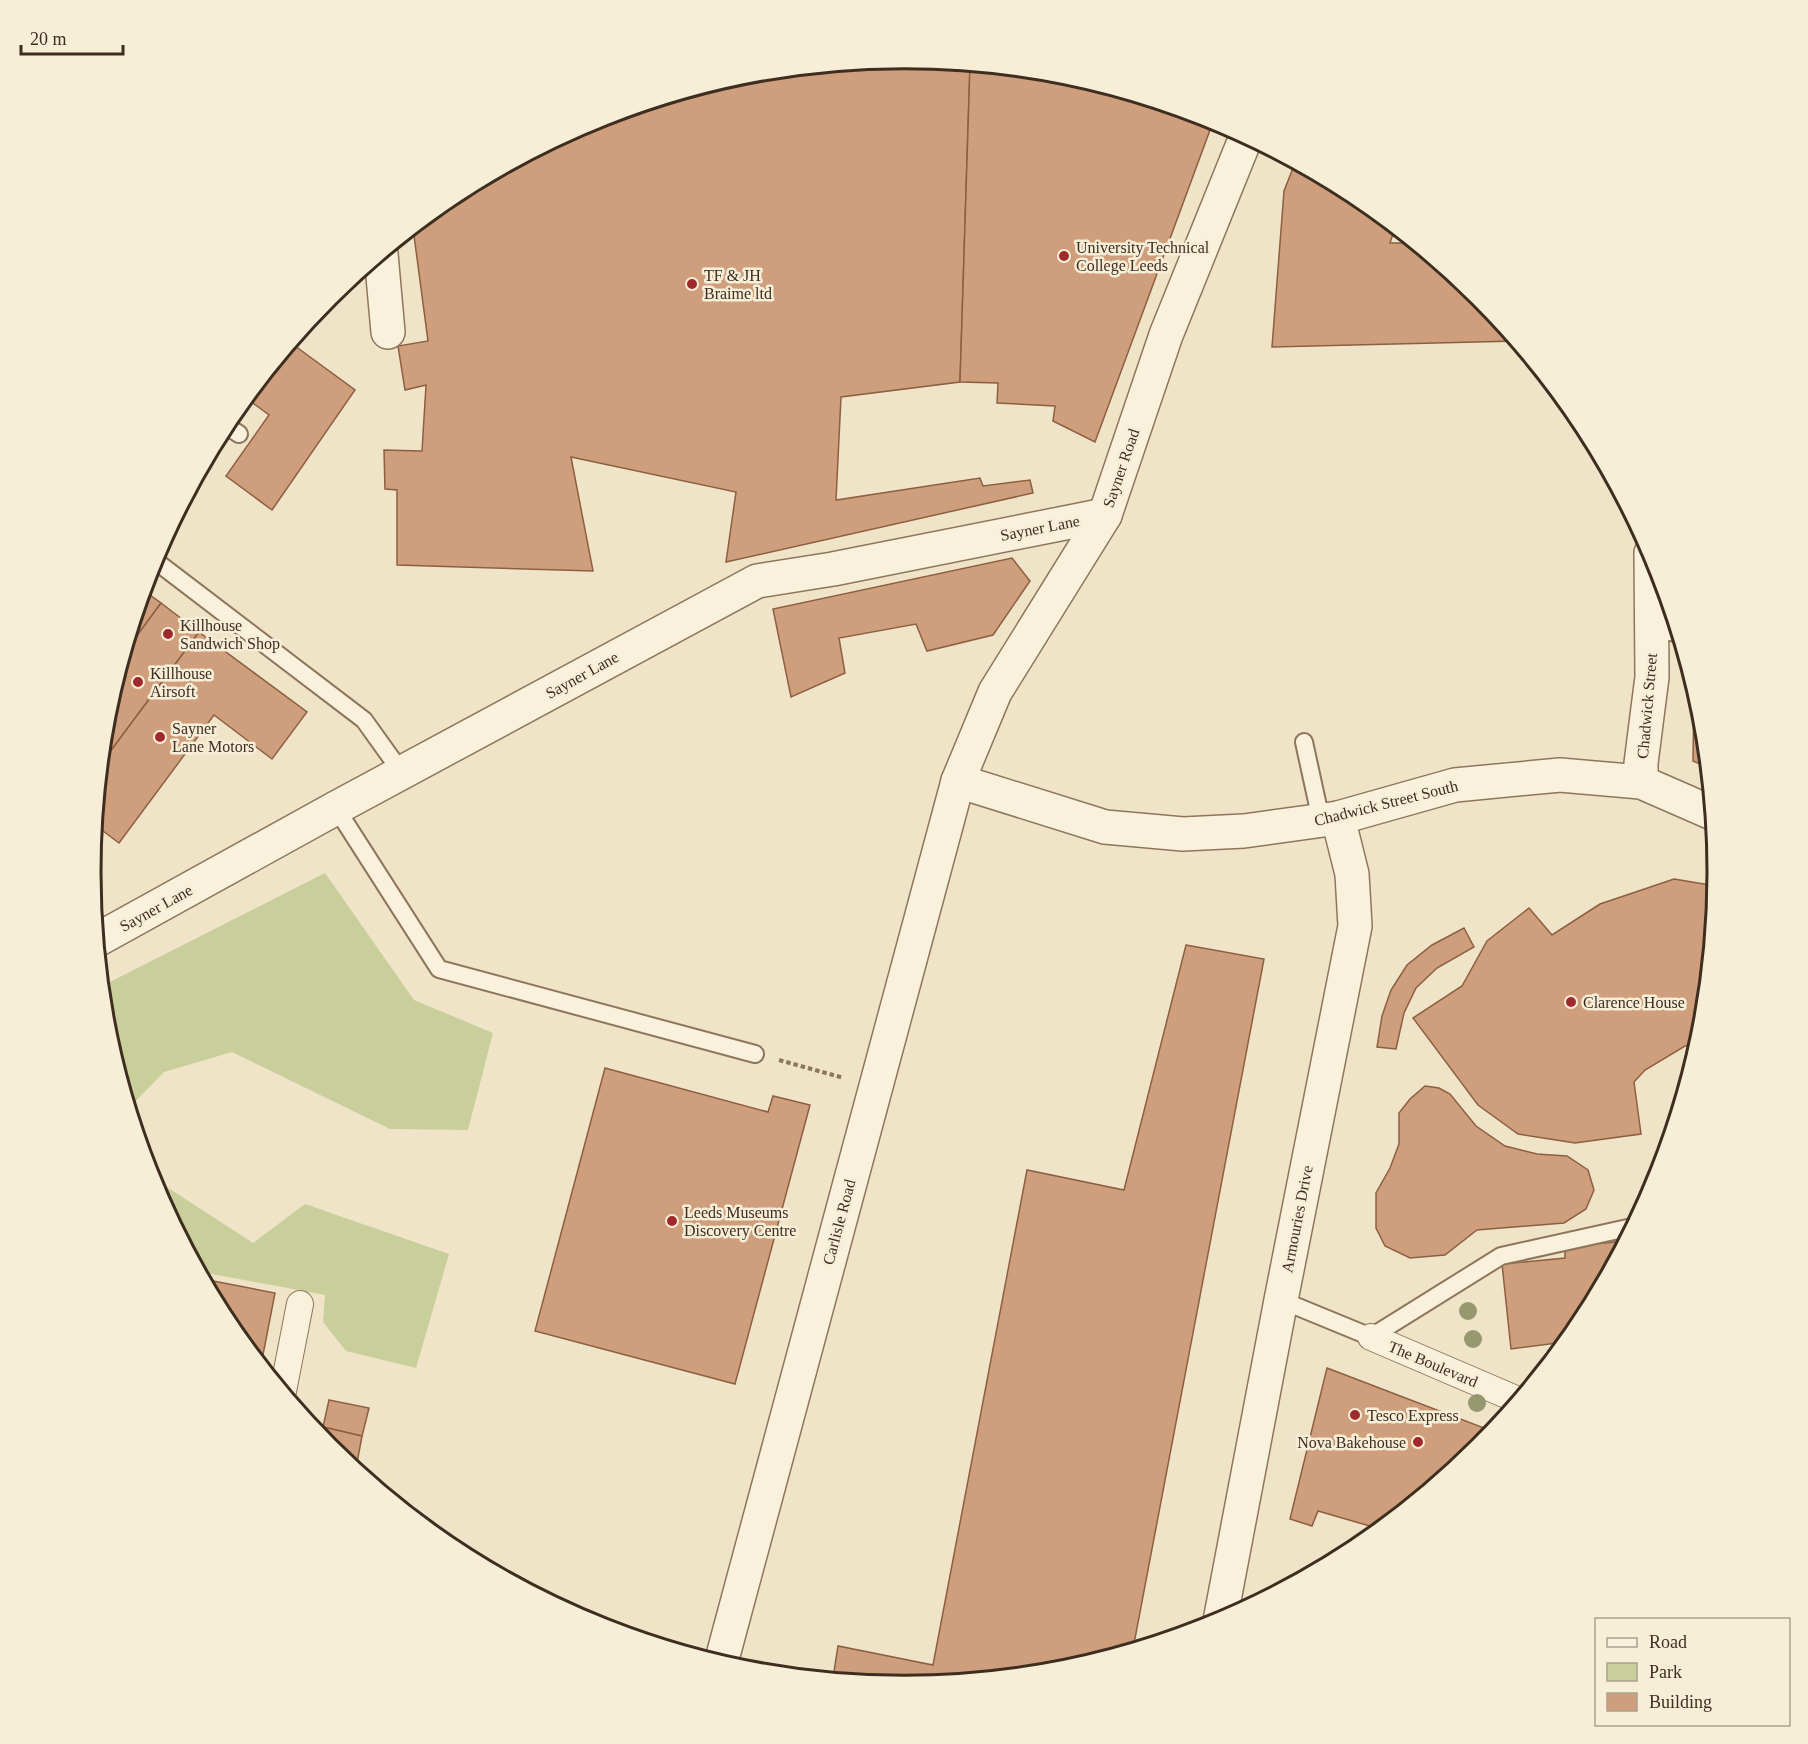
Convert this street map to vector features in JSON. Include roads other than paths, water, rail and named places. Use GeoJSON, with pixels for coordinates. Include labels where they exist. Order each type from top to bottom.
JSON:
{"type":"FeatureCollection","features":[{"type":"Feature","properties":{"kind":"street","name":"Sayner Road"},"geometry":{"type":"LineString","coordinates":[[958,782],[995,692],[1105,515],[1166,335],[1243,145]]}},
{"type":"Feature","properties":{"kind":"street"},"geometry":{"type":"LineString","coordinates":[[382,262],[388,332]]}},
{"type":"Feature","properties":{"kind":"street","name":"Sayner Lane"},"geometry":{"type":"LineString","coordinates":[[104,936],[757,581],[833,569],[1105,515]]}},
{"type":"Feature","properties":{"kind":"street","name":"Chadwick Street"},"geometry":{"type":"LineString","coordinates":[[1661,605],[1665,632],[1652,677],[1641,763],[1641,782],[1704,810]]}},
{"type":"Feature","properties":{"kind":"street","name":"Chadwick Street South"},"geometry":{"type":"LineString","coordinates":[[958,782],[1105,827],[1183,834],[1244,831],[1329,819],[1455,785],[1560,775],[1641,782]]}},
{"type":"Feature","properties":{"kind":"street","name":"Carlisle Road"},"geometry":{"type":"LineString","coordinates":[[723,1654],[958,782]]}},
{"type":"Feature","properties":{"kind":"street","name":"Armouries Drive"},"geometry":{"type":"LineString","coordinates":[[1222,1609],[1355,926],[1352,874],[1329,819]]}},
{"type":"Feature","properties":{"kind":"street"},"geometry":{"type":"LineString","coordinates":[[285,1382],[300,1304]]}},
{"type":"Feature","properties":{"kind":"street","name":"The Boulevard"},"geometry":{"type":"LineString","coordinates":[[1360,1332],[1511,1397]]}},
{"type":"Feature","properties":{"kind":"lane"},"geometry":{"type":"LineString","coordinates":[[162,566],[364,720],[402,773]]}},
{"type":"Feature","properties":{"kind":"lane"},"geometry":{"type":"LineString","coordinates":[[1304,742],[1329,819]]}},
{"type":"Feature","properties":{"kind":"lane"},"geometry":{"type":"LineString","coordinates":[[336,808],[439,969],[755,1054]]}},
{"type":"Feature","properties":{"kind":"lane"},"geometry":{"type":"LineString","coordinates":[[1281,1300],[1360,1332],[1501,1256],[1623,1229]]}},
{"type":"Feature","properties":{"kind":"place","name":"University Technical College Leeds"},"geometry":{"type":"Point","coordinates":[1064,256]}},
{"type":"Feature","properties":{"kind":"place","name":"TF & JH Braime ltd"},"geometry":{"type":"Point","coordinates":[692,284]}},
{"type":"Feature","properties":{"kind":"place","name":"Killhouse Sandwich Shop"},"geometry":{"type":"Point","coordinates":[168,634]}},
{"type":"Feature","properties":{"kind":"place","name":"Killhouse Airsoft"},"geometry":{"type":"Point","coordinates":[138,682]}},
{"type":"Feature","properties":{"kind":"place","name":"Sayner Lane Motors"},"geometry":{"type":"Point","coordinates":[160,737]}},
{"type":"Feature","properties":{"kind":"place","name":"Clarence House"},"geometry":{"type":"Point","coordinates":[1571,1002]}},
{"type":"Feature","properties":{"kind":"place","name":"Leeds Museums Discovery Centre"},"geometry":{"type":"Point","coordinates":[672,1221]}},
{"type":"Feature","properties":{"kind":"place","name":"Tesco Express"},"geometry":{"type":"Point","coordinates":[1355,1415]}},
{"type":"Feature","properties":{"kind":"place","name":"Nova Bakehouse"},"geometry":{"type":"Point","coordinates":[1418,1442]}}]}
